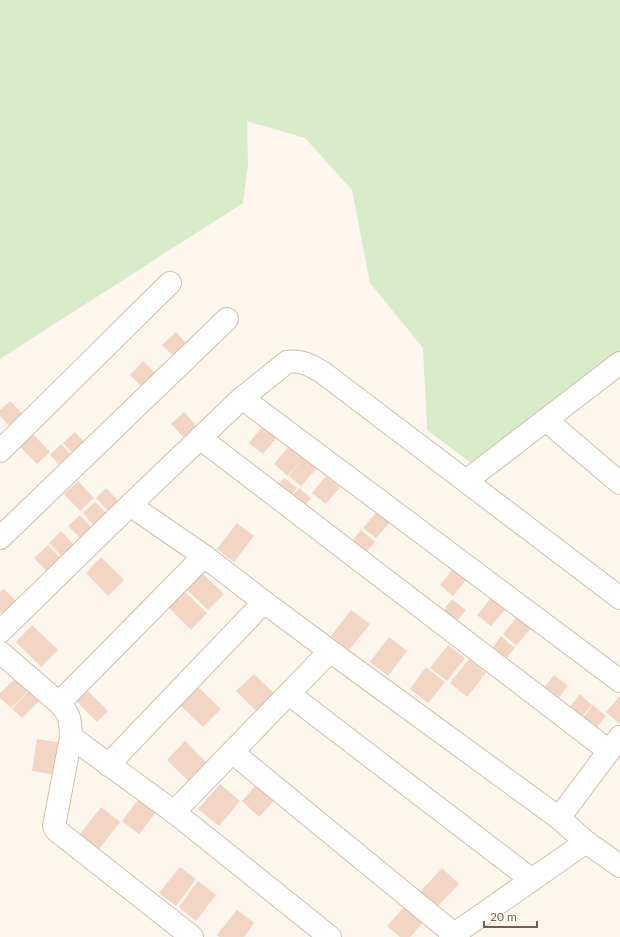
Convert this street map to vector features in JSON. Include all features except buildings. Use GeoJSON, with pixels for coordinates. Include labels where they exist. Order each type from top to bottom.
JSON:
{"type":"FeatureCollection","features":[{"type":"Feature","properties":{"kind":"street"},"geometry":{"type":"LineString","coordinates":[[0,451],[170,283]]}},
{"type":"Feature","properties":{"kind":"street"},"geometry":{"type":"LineString","coordinates":[[0,538],[227,319]]}},
{"type":"Feature","properties":{"kind":"street"},"geometry":{"type":"LineString","coordinates":[[0,632],[242,398],[287,362],[296,361],[304,363],[322,372],[620,598]]}},
{"type":"Feature","properties":{"kind":"street"},"geometry":{"type":"LineString","coordinates":[[466,481],[620,363]]}},
{"type":"Feature","properties":{"kind":"street"},"geometry":{"type":"LineString","coordinates":[[242,398],[620,681]]}},
{"type":"Feature","properties":{"kind":"street"},"geometry":{"type":"LineString","coordinates":[[546,420],[617,476]]}},
{"type":"Feature","properties":{"kind":"street"},"geometry":{"type":"LineString","coordinates":[[200,438],[614,744],[559,818]]}},
{"type":"Feature","properties":{"kind":"street"},"geometry":{"type":"LineString","coordinates":[[130,505],[204,556],[330,651],[559,818],[586,842],[620,866]]}},
{"type":"Feature","properties":{"kind":"street"},"geometry":{"type":"LineString","coordinates":[[59,703],[204,556]]}},
{"type":"Feature","properties":{"kind":"street"},"geometry":{"type":"LineString","coordinates":[[108,765],[264,602]]}},
{"type":"Feature","properties":{"kind":"street"},"geometry":{"type":"LineString","coordinates":[[174,812],[330,651]]}},
{"type":"Feature","properties":{"kind":"street"},"geometry":{"type":"LineString","coordinates":[[0,652],[66,709],[69,715],[71,737],[54,826],[56,830],[192,937]]}},
{"type":"Feature","properties":{"kind":"street"},"geometry":{"type":"LineString","coordinates":[[289,694],[532,880]]}},
{"type":"Feature","properties":{"kind":"street"},"geometry":{"type":"LineString","coordinates":[[71,737],[174,812],[330,937]]}},
{"type":"Feature","properties":{"kind":"street"},"geometry":{"type":"LineString","coordinates":[[232,752],[452,935],[586,842]]}},
{"type":"Feature","properties":{"kind":"green space"},"geometry":{"type":"Polygon","coordinates":[[[0,0],[620,0],[620,353],[474,465],[427,430],[423,348],[370,283],[352,190],[305,138],[247,121],[248,165],[243,203],[0,359],[0,0]]]}}]}
